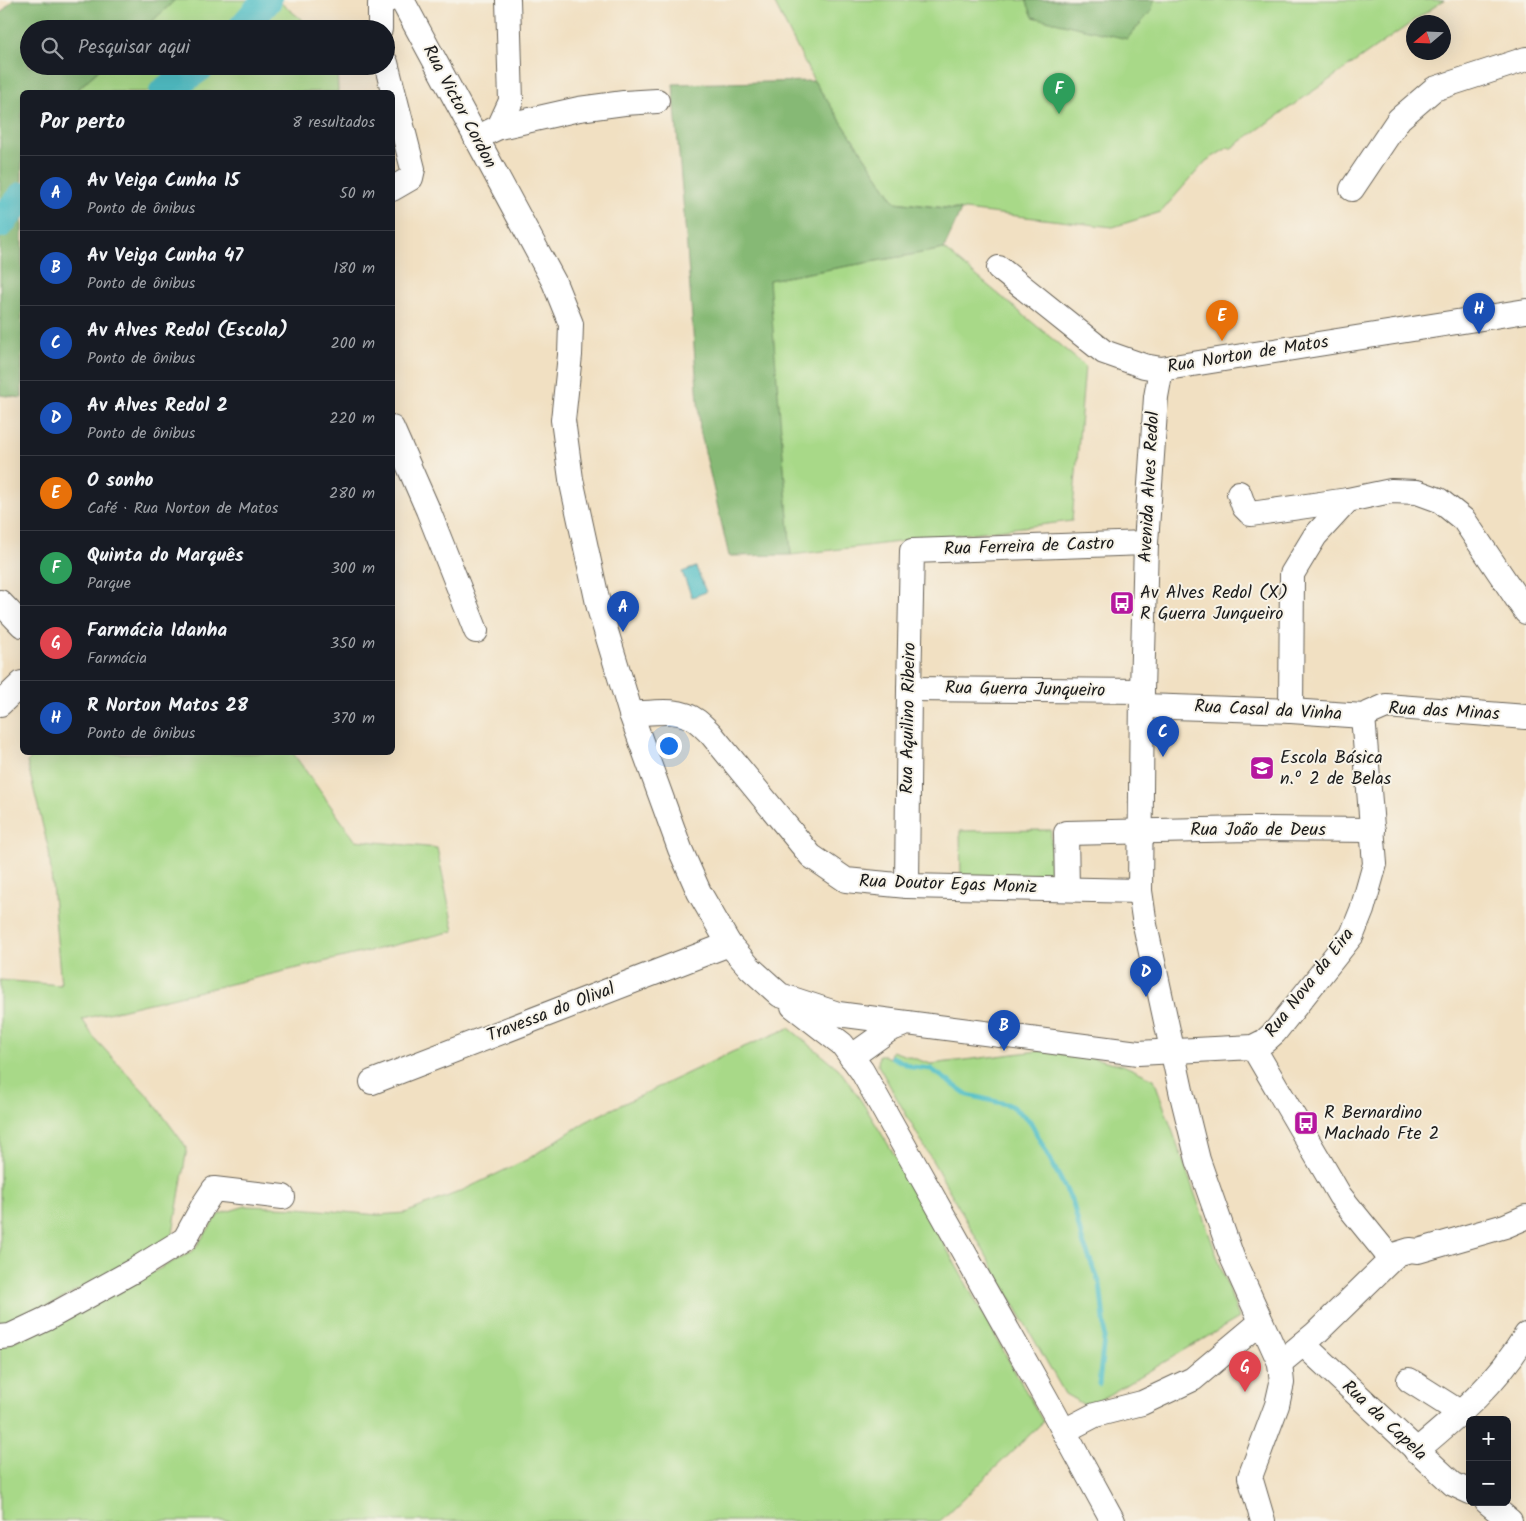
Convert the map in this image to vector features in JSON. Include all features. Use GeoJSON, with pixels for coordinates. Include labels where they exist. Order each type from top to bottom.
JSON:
{"type":"FeatureCollection","features":[{"type":"Feature","properties":{"kind":"street"},"geometry":{"type":"LineString","coordinates":[[499,127],[511,100],[508,0]]}},
{"type":"Feature","properties":{"kind":"street"},"geometry":{"type":"LineString","coordinates":[[380,20],[380,4],[402,1]]}},
{"type":"Feature","properties":{"kind":"street","name":"Rua Victor Cordon"},"geometry":{"type":"LineString","coordinates":[[402,1],[554,282],[571,324],[570,355],[563,420],[571,480],[599,608],[631,714],[680,849],[699,892],[729,944],[750,968],[846,1051],[862,1071],[1113,1521]]}},
{"type":"Feature","properties":{"kind":"street"},"geometry":{"type":"LineString","coordinates":[[1352,189],[1399,119],[1434,89],[1526,59]]}},
{"type":"Feature","properties":{"kind":"street"},"geometry":{"type":"LineString","coordinates":[[389,75],[393,90]]}},
{"type":"Feature","properties":{"kind":"street"},"geometry":{"type":"LineString","coordinates":[[395,98],[413,169],[411,178],[395,187]]}},
{"type":"Feature","properties":{"kind":"street"},"geometry":{"type":"LineString","coordinates":[[476,138],[499,127],[579,110],[624,103],[658,101]]}},
{"type":"Feature","properties":{"kind":"street","name":"Rua Norton de Matos"},"geometry":{"type":"LineString","coordinates":[[999,268],[1104,352],[1144,366],[1161,369],[1526,311]]}},
{"type":"Feature","properties":{"kind":"street","name":"Avenida Alves Redol"},"geometry":{"type":"LineString","coordinates":[[1161,369],[1156,396],[1146,543],[1140,890],[1182,1095],[1198,1160],[1232,1257],[1280,1363]]}},
{"type":"Feature","properties":{"kind":"street"},"geometry":{"type":"LineString","coordinates":[[395,435],[428,510],[476,631]]}},
{"type":"Feature","properties":{"kind":"street"},"geometry":{"type":"LineString","coordinates":[[1239,493],[1244,507],[1251,514],[1348,500],[1391,491],[1417,492],[1439,500],[1464,520],[1526,612]]}},
{"type":"Feature","properties":{"kind":"street"},"geometry":{"type":"LineString","coordinates":[[1291,711],[1292,574],[1314,536],[1348,500]]}},
{"type":"Feature","properties":{"kind":"street","name":"Rua Ferreira de Castro"},"geometry":{"type":"LineString","coordinates":[[912,551],[1146,543]]}},
{"type":"Feature","properties":{"kind":"street","name":"Rua Aquilino Ribeiro"},"geometry":{"type":"LineString","coordinates":[[907,886],[912,551]]}},
{"type":"Feature","properties":{"kind":"street"},"geometry":{"type":"LineString","coordinates":[[0,602],[20,623]]}},
{"type":"Feature","properties":{"kind":"street"},"geometry":{"type":"LineString","coordinates":[[0,704],[20,686]]}},
{"type":"Feature","properties":{"kind":"street","name":"Rua Guerra Junqueiro"},"geometry":{"type":"LineString","coordinates":[[909,689],[1143,699]]}},
{"type":"Feature","properties":{"kind":"street","name":"Rua Casal da Vinha"},"geometry":{"type":"LineString","coordinates":[[1143,699],[1364,716]]}},
{"type":"Feature","properties":{"kind":"street","name":"Rua das Minas"},"geometry":{"type":"LineString","coordinates":[[1364,716],[1386,706],[1526,717]]}},
{"type":"Feature","properties":{"kind":"street","name":"Rua Doutor Egas Moniz"},"geometry":{"type":"LineString","coordinates":[[631,714],[674,712],[696,720],[711,734],[811,856],[846,880],[907,886],[1140,890]]}},
{"type":"Feature","properties":{"kind":"street","name":"Rua Nova da Eira"},"geometry":{"type":"LineString","coordinates":[[780,995],[838,1014],[1138,1053],[1252,1047],[1265,1041],[1275,1032],[1352,935],[1362,910],[1375,864],[1364,716]]}},
{"type":"Feature","properties":{"kind":"street"},"geometry":{"type":"LineString","coordinates":[[1067,889],[1066,833],[1142,830]]}},
{"type":"Feature","properties":{"kind":"street","name":"Rua João de Deus"},"geometry":{"type":"LineString","coordinates":[[1142,830],[1373,830]]}},
{"type":"Feature","properties":{"kind":"street","name":"Travessa do Olival"},"geometry":{"type":"LineString","coordinates":[[372,1082],[729,944]]}},
{"type":"Feature","properties":{"kind":"street"},"geometry":{"type":"LineString","coordinates":[[846,1051],[856,1027],[876,1018]]}},
{"type":"Feature","properties":{"kind":"street"},"geometry":{"type":"LineString","coordinates":[[846,1051],[907,1023]]}},
{"type":"Feature","properties":{"kind":"street"},"geometry":{"type":"LineString","coordinates":[[1252,1047],[1340,1196],[1391,1259]]}},
{"type":"Feature","properties":{"kind":"street"},"geometry":{"type":"LineString","coordinates":[[0,1337],[10,1336],[46,1319],[133,1271],[184,1239],[214,1189],[283,1197]]}},
{"type":"Feature","properties":{"kind":"street"},"geometry":{"type":"LineString","coordinates":[[1263,1521],[1250,1477],[1277,1405],[1282,1383],[1280,1363],[1303,1344],[1391,1259],[1403,1252],[1410,1250],[1418,1251],[1505,1226],[1526,1217]]}},
{"type":"Feature","properties":{"kind":"street"},"geometry":{"type":"LineString","coordinates":[[1064,1431],[1095,1415],[1142,1403],[1193,1379],[1261,1322]]}},
{"type":"Feature","properties":{"kind":"street"},"geometry":{"type":"LineString","coordinates":[[1416,1451],[1490,1386],[1512,1359],[1526,1335]]}},
{"type":"Feature","properties":{"kind":"street","name":"Rua da Capela"},"geometry":{"type":"LineString","coordinates":[[1303,1344],[1416,1451],[1453,1484],[1466,1490]]}},
{"type":"Feature","properties":{"kind":"street"},"geometry":{"type":"LineString","coordinates":[[1409,1380],[1461,1413]]}},
{"type":"Feature","properties":{"kind":"street"},"geometry":{"type":"LineString","coordinates":[[1492,1506],[1510,1521]]}},
{"type":"Feature","properties":{"kind":"green space"},"geometry":{"type":"Polygon","coordinates":[[[13,0],[175,0],[154,20],[20,20],[20,75],[93,75],[77,90],[20,90],[20,398],[0,395],[0,14],[13,0]]]}},
{"type":"Feature","properties":{"kind":"green space"},"geometry":{"type":"Polygon","coordinates":[[[175,0],[277,0],[303,20],[154,20],[175,0]]]}},
{"type":"Feature","properties":{"kind":"green space"},"geometry":{"type":"Polygon","coordinates":[[[773,0],[1444,0],[1422,15],[1406,15],[1406,26],[1230,149],[1229,147],[1206,161],[1161,212],[1113,227],[895,202],[814,81],[773,0]]]}},
{"type":"Feature","properties":{"kind":"green space"},"geometry":{"type":"Polygon","coordinates":[[[1026,0],[1154,0],[1152,10],[1127,39],[1033,17],[1026,0]]]}},
{"type":"Feature","properties":{"kind":"green space"},"geometry":{"type":"Polygon","coordinates":[[[93,75],[337,75],[338,90],[77,90],[93,75]]]}},
{"type":"Feature","properties":{"kind":"green space"},"geometry":{"type":"Polygon","coordinates":[[[814,81],[895,202],[961,210],[944,249],[769,280],[791,555],[729,556],[700,430],[673,84],[814,81]]]}},
{"type":"Feature","properties":{"kind":"green space"},"geometry":{"type":"Polygon","coordinates":[[[944,249],[1085,366],[1072,521],[791,555],[768,280],[944,249]]]}},
{"type":"Feature","properties":{"kind":"green space"},"geometry":{"type":"Polygon","coordinates":[[[34,755],[294,755],[355,840],[437,848],[454,931],[82,1019],[95,1039],[150,1098],[187,1148],[172,1239],[0,1332],[0,980],[61,985],[49,851],[27,762],[34,755]]]}},
{"type":"Feature","properties":{"kind":"green space"},"geometry":{"type":"Polygon","coordinates":[[[1051,830],[1051,876],[961,877],[960,831],[1051,830]]]}},
{"type":"Feature","properties":{"kind":"green space"},"geometry":{"type":"Polygon","coordinates":[[[789,1028],[839,1069],[862,1102],[894,1154],[1043,1422],[940,1521],[0,1521],[0,1348],[116,1292],[193,1251],[219,1214],[246,1206],[298,1208],[378,1215],[405,1213],[459,1192],[528,1159],[587,1121],[732,1052],[789,1028]]]}},
{"type":"Feature","properties":{"kind":"green space"},"geometry":{"type":"Polygon","coordinates":[[[1055,1049],[1123,1065],[1154,1079],[1239,1318],[1088,1407],[1065,1394],[878,1065],[879,1055],[889,1058],[892,1051],[931,1064],[1055,1049]]]}},
{"type":"Feature","properties":{"kind":"water"},"geometry":{"type":"Polygon","coordinates":[[[696,567],[706,592],[692,597],[682,572],[696,567]]]}},
{"type":"Feature","properties":{"kind":"waterway"},"geometry":{"type":"LineString","coordinates":[[250,20],[267,0]]}},
{"type":"Feature","properties":{"kind":"waterway"},"geometry":{"type":"LineString","coordinates":[[167,90],[188,75]]}},
{"type":"Feature","properties":{"kind":"waterway"},"geometry":{"type":"LineString","coordinates":[[0,223],[20,199]]}},
{"type":"Feature","properties":{"kind":"waterway"},"geometry":{"type":"LineString","coordinates":[[892,1057],[912,1067],[931,1069],[968,1095],[1010,1105],[1030,1121],[1073,1203],[1082,1240],[1100,1284],[1105,1329],[1099,1384]]}},
{"type":"Feature","properties":{"kind":"place","name":"Quinta do Marquês"},"geometry":{"type":"Point","coordinates":[1059,114]}},
{"type":"Feature","properties":{"kind":"place","name":"R Norton Matos 28"},"geometry":{"type":"Point","coordinates":[1479,334]}},
{"type":"Feature","properties":{"kind":"place","name":"O sonho"},"geometry":{"type":"Point","coordinates":[1222,341]}},
{"type":"Feature","properties":{"kind":"place","name":"Av Alves Redol (X) R Guerra Junqueiro"},"geometry":{"type":"Point","coordinates":[1122,603]}},
{"type":"Feature","properties":{"kind":"place","name":"Av Veiga Cunha 15"},"geometry":{"type":"Point","coordinates":[623,632]}},
{"type":"Feature","properties":{"kind":"place","name":"Av Alves Redol (Escola)"},"geometry":{"type":"Point","coordinates":[1163,757]}},
{"type":"Feature","properties":{"kind":"place","name":"Escola Básica n.º 2 de Belas"},"geometry":{"type":"Point","coordinates":[1262,768]}},
{"type":"Feature","properties":{"kind":"place","name":"Av Alves Redol 2"},"geometry":{"type":"Point","coordinates":[1146,997]}},
{"type":"Feature","properties":{"kind":"place","name":"Av Veiga Cunha 47"},"geometry":{"type":"Point","coordinates":[1004,1051]}},
{"type":"Feature","properties":{"kind":"place","name":"R Bernardino Machado Fte 2"},"geometry":{"type":"Point","coordinates":[1306,1123]}},
{"type":"Feature","properties":{"kind":"place","name":"Farmácia Idanha"},"geometry":{"type":"Point","coordinates":[1245,1392]}}]}
